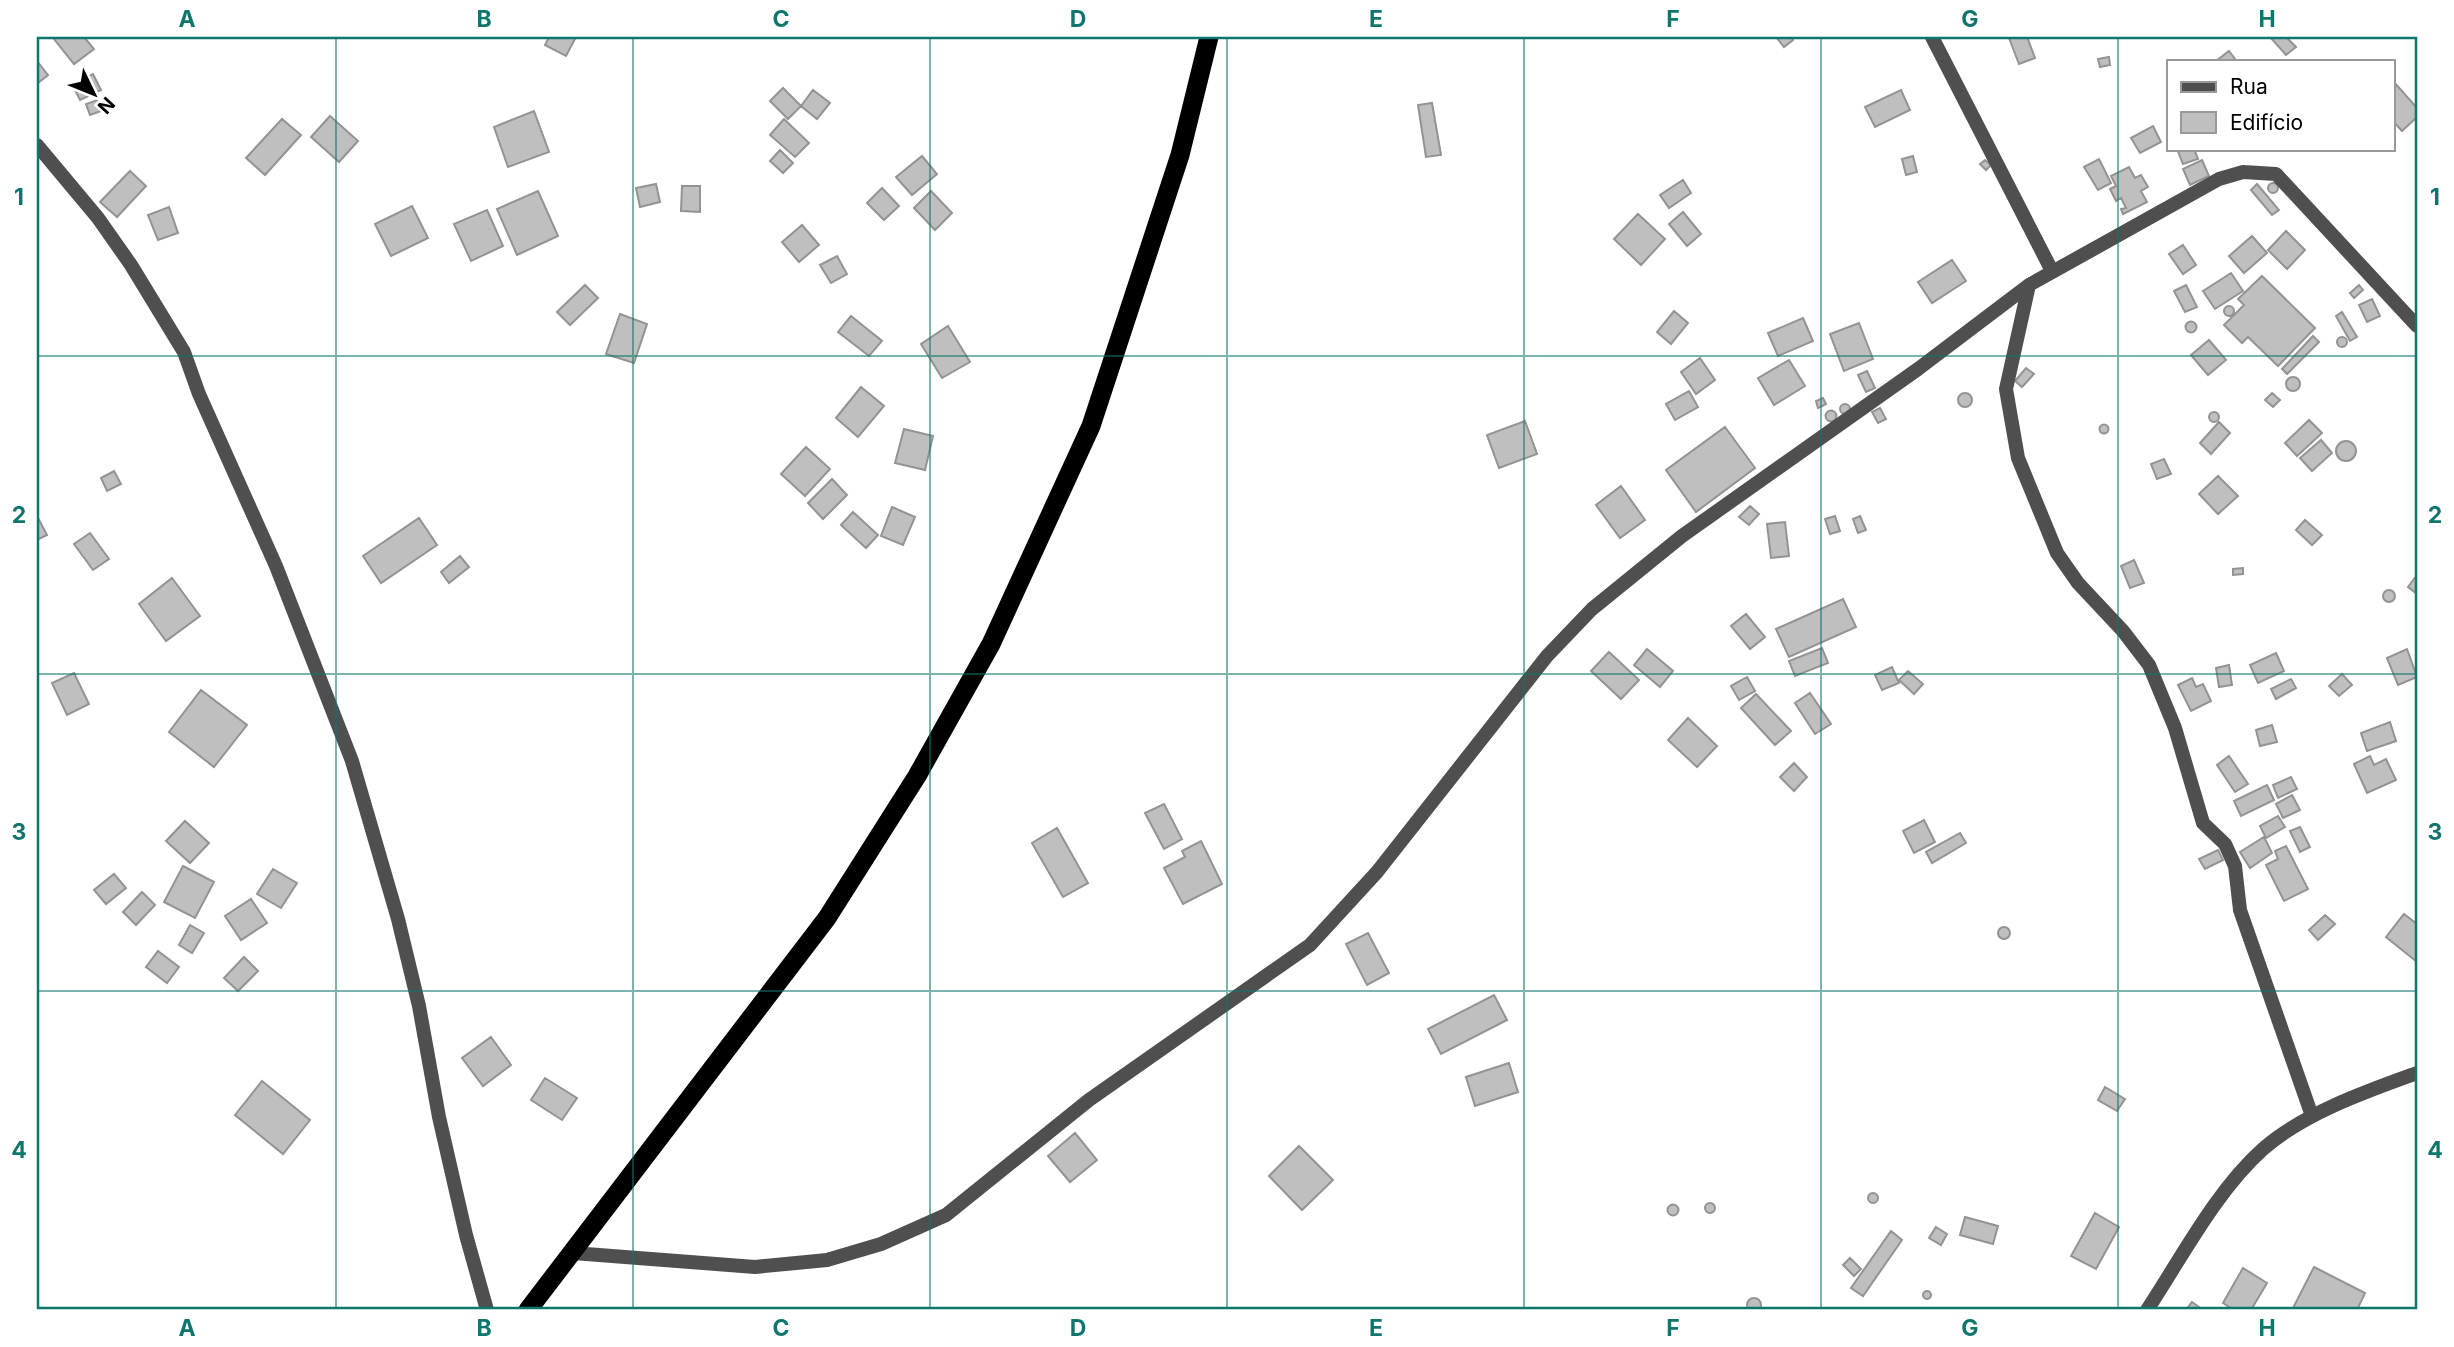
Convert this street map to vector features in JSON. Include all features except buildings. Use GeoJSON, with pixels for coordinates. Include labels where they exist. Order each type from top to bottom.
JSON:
{"type":"FeatureCollection","features":[{"type":"Feature","properties":{"kind":"highway"},"geometry":{"type":"LineString","coordinates":[[528,1310],[827,918],[917,776],[991,644],[1091,426],[1180,155],[1209,37]]}},
{"type":"Feature","properties":{"kind":"street"},"geometry":{"type":"LineString","coordinates":[[1932,37],[2052,271]]}},
{"type":"Feature","properties":{"kind":"street"},"geometry":{"type":"LineString","coordinates":[[37,145],[131,265],[184,352],[199,394],[276,566],[352,761],[398,919],[419,1006],[442,1130],[466,1235],[487,1310]]}},
{"type":"Feature","properties":{"kind":"street"},"geometry":{"type":"LineString","coordinates":[[573,1253],[755,1268],[827,1261],[881,1244],[946,1215],[1089,1100],[1310,945],[1377,872],[1548,656],[1592,609],[1682,536],[1918,369],[2029,285],[2219,178],[2243,172],[2276,174],[2417,326]]}},
{"type":"Feature","properties":{"kind":"street"},"geometry":{"type":"LineString","coordinates":[[2029,285],[2006,389],[2018,458],[2057,553],[2078,583],[2123,631],[2149,665],[2175,728],[2203,823],[2225,844],[2235,866],[2240,910],[2312,1116]]}},
{"type":"Feature","properties":{"kind":"street"},"geometry":{"type":"LineString","coordinates":[[2147,1310],[2227,1188],[2264,1148],[2312,1116],[2417,1073]]}}]}
